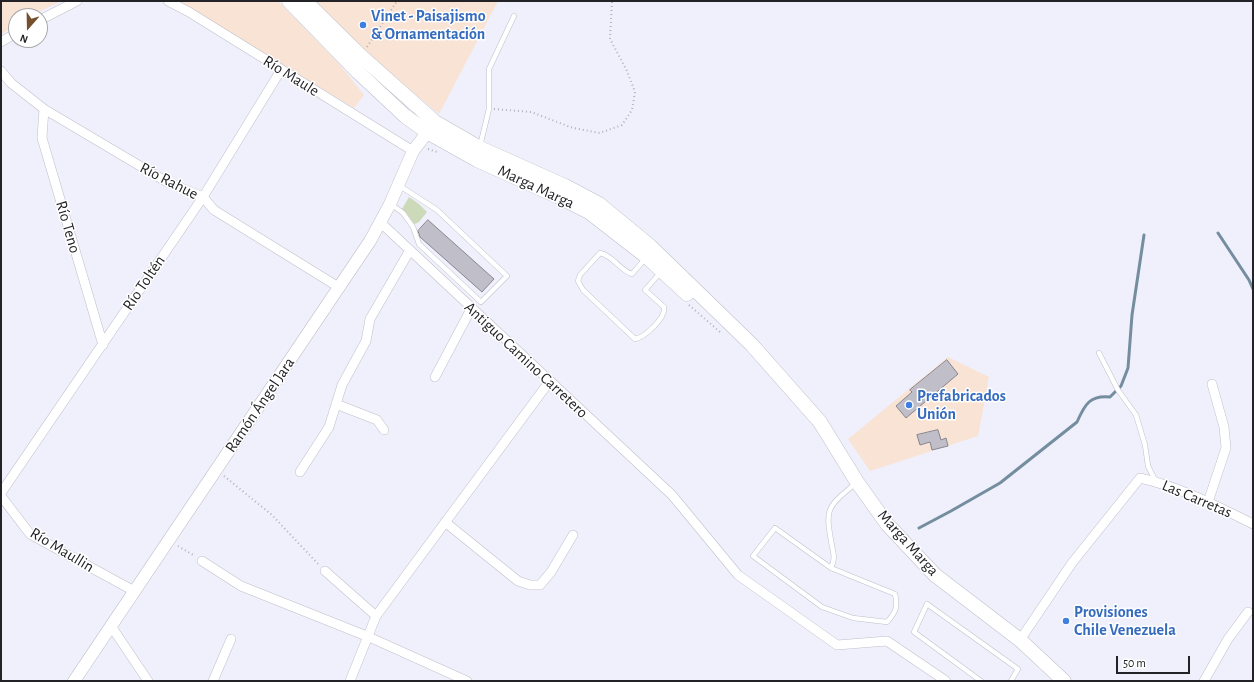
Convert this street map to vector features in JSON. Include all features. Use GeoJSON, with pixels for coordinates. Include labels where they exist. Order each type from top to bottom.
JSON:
{"type":"FeatureCollection","features":[{"type":"Feature","properties":{"kind":"main road","name":"Marga Marga"},"geometry":{"type":"LineString","coordinates":[[289,1],[358,72],[405,116],[565,186],[599,204],[650,246],[752,345],[780,379],[820,422],[887,524],[935,575],[1020,640],[1064,681]]}},
{"type":"Feature","properties":{"kind":"main road","name":"Marga Marga"},"geometry":{"type":"LineString","coordinates":[[305,1],[431,127],[477,160],[589,212],[647,257],[780,379]]}},
{"type":"Feature","properties":{"kind":"main road","name":"Ramón Ángel Jara"},"geometry":{"type":"LineString","coordinates":[[74,681],[216,469],[340,288],[381,223],[416,147],[431,127]]}},
{"type":"Feature","properties":{"kind":"street"},"geometry":{"type":"LineString","coordinates":[[48,16],[77,1]]}},
{"type":"Feature","properties":{"kind":"street","name":"Río Maule"},"geometry":{"type":"LineString","coordinates":[[168,1],[189,12],[281,70],[416,147]]}},
{"type":"Feature","properties":{"kind":"street","name":"Río Toltén"},"geometry":{"type":"LineString","coordinates":[[1,493],[203,197],[281,70]]}},
{"type":"Feature","properties":{"kind":"street","name":"Río Rahue"},"geometry":{"type":"LineString","coordinates":[[1,71],[11,83],[44,109],[167,182],[203,197],[214,210],[340,288]]}},
{"type":"Feature","properties":{"kind":"street","name":"Río Teno"},"geometry":{"type":"LineString","coordinates":[[44,109],[42,138],[103,344]]}},
{"type":"Feature","properties":{"kind":"street","name":"Antiguo Camino Carretero"},"geometry":{"type":"LineString","coordinates":[[381,223],[549,382],[672,495],[738,575],[837,645],[887,641],[946,681]]}},
{"type":"Feature","properties":{"kind":"street"},"geometry":{"type":"LineString","coordinates":[[300,472],[329,427],[342,385],[366,340],[370,319],[410,250]]}},
{"type":"Feature","properties":{"kind":"street"},"geometry":{"type":"LineString","coordinates":[[435,377],[472,309]]}},
{"type":"Feature","properties":{"kind":"street"},"geometry":{"type":"LineString","coordinates":[[350,681],[369,637],[376,616],[549,382]]}},
{"type":"Feature","properties":{"kind":"street"},"geometry":{"type":"LineString","coordinates":[[1208,502],[1226,448],[1224,427],[1212,384]]}},
{"type":"Feature","properties":{"kind":"street"},"geometry":{"type":"LineString","coordinates":[[336,404],[377,420],[384,430]]}},
{"type":"Feature","properties":{"kind":"street","name":"Las Carretas"},"geometry":{"type":"LineString","coordinates":[[1020,640],[1072,563],[1140,478],[1156,482],[1208,502],[1253,524]]}},
{"type":"Feature","properties":{"kind":"street","name":"Río Maullin"},"geometry":{"type":"LineString","coordinates":[[1,496],[30,534],[134,591]]}},
{"type":"Feature","properties":{"kind":"street"},"geometry":{"type":"LineString","coordinates":[[445,522],[518,581],[530,585],[540,585],[551,572],[573,535]]}},
{"type":"Feature","properties":{"kind":"street"},"geometry":{"type":"LineString","coordinates":[[202,561],[241,586],[369,637],[467,681]]}},
{"type":"Feature","properties":{"kind":"street"},"geometry":{"type":"LineString","coordinates":[[325,571],[376,616]]}},
{"type":"Feature","properties":{"kind":"street"},"geometry":{"type":"LineString","coordinates":[[1204,681],[1228,639],[1248,612]]}},
{"type":"Feature","properties":{"kind":"street"},"geometry":{"type":"LineString","coordinates":[[111,626],[148,681]]}},
{"type":"Feature","properties":{"kind":"street"},"geometry":{"type":"LineString","coordinates":[[213,681],[231,639]]}},
{"type":"Feature","properties":{"kind":"lane"},"geometry":{"type":"LineString","coordinates":[[480,148],[489,109],[489,69],[514,16]]}},
{"type":"Feature","properties":{"kind":"lane"},"geometry":{"type":"LineString","coordinates":[[390,204],[403,213],[413,227],[419,244],[481,302],[507,276],[437,210],[398,185]]}},
{"type":"Feature","properties":{"kind":"lane"},"geometry":{"type":"LineString","coordinates":[[647,257],[632,274],[626,272],[609,255],[600,253],[580,275],[578,281],[583,290],[636,339],[643,337],[664,315],[664,307],[645,290],[662,271]]}},
{"type":"Feature","properties":{"kind":"lane"},"geometry":{"type":"LineString","coordinates":[[1099,353],[1118,390],[1136,415],[1145,445],[1148,466],[1156,482]]}},
{"type":"Feature","properties":{"kind":"lane"},"geometry":{"type":"LineString","coordinates":[[831,568],[835,560],[828,522],[828,510],[835,501],[858,482]]}},
{"type":"Feature","properties":{"kind":"lane"},"geometry":{"type":"LineString","coordinates":[[775,528],[831,568],[895,594],[898,604],[896,613],[887,622],[853,618],[822,607],[753,556],[775,528]]}},
{"type":"Feature","properties":{"kind":"lane"},"geometry":{"type":"LineString","coordinates":[[981,681],[914,632],[927,604],[1018,669],[1011,681]]}},
{"type":"Feature","properties":{"kind":"path"},"geometry":{"type":"LineString","coordinates":[[361,56],[397,1]]}},
{"type":"Feature","properties":{"kind":"path"},"geometry":{"type":"LineString","coordinates":[[489,109],[531,112],[573,128],[600,133],[622,125],[632,110],[635,92],[627,72],[610,39],[612,1]]}},
{"type":"Feature","properties":{"kind":"path"},"geometry":{"type":"LineString","coordinates":[[416,147],[442,152]]}},
{"type":"Feature","properties":{"kind":"path"},"geometry":{"type":"LineString","coordinates":[[687,303],[722,334]]}},
{"type":"Feature","properties":{"kind":"path"},"geometry":{"type":"LineString","coordinates":[[216,469],[272,515],[325,571]]}},
{"type":"Feature","properties":{"kind":"path"},"geometry":{"type":"LineString","coordinates":[[168,540],[202,561]]}},
{"type":"Feature","properties":{"kind":"shaded area"},"geometry":{"type":"Polygon","coordinates":[[[1,1],[62,1],[47,8],[8,8],[8,29],[1,35],[1,1]]]}},
{"type":"Feature","properties":{"kind":"shaded area"},"geometry":{"type":"Polygon","coordinates":[[[176,1],[278,1],[339,64],[364,95],[354,108],[176,1]]]}},
{"type":"Feature","properties":{"kind":"shaded area"},"geometry":{"type":"Polygon","coordinates":[[[313,1],[498,1],[439,114],[341,32],[313,1]]]}},
{"type":"Feature","properties":{"kind":"shaded area"},"geometry":{"type":"Polygon","coordinates":[[[948,357],[989,377],[978,436],[870,471],[848,439],[948,357]]]}},
{"type":"Feature","properties":{"kind":"green space"},"geometry":{"type":"Polygon","coordinates":[[[409,197],[427,212],[419,222],[415,224],[402,209],[409,197]]]}},
{"type":"Feature","properties":{"kind":"building"},"geometry":{"type":"Polygon","coordinates":[[[428,220],[494,279],[482,292],[420,237],[418,231],[428,220]]]}},
{"type":"Feature","properties":{"kind":"building"},"geometry":{"type":"Polygon","coordinates":[[[947,360],[958,374],[906,418],[896,406],[912,392],[910,390],[947,360]]]}},
{"type":"Feature","properties":{"kind":"building"},"geometry":{"type":"Polygon","coordinates":[[[938,430],[941,440],[946,438],[948,446],[932,450],[930,442],[920,445],[917,435],[938,430]]]}},
{"type":"Feature","properties":{"kind":"waterway"},"geometry":{"type":"LineString","coordinates":[[1218,233],[1249,280],[1253,289]]}},
{"type":"Feature","properties":{"kind":"waterway"},"geometry":{"type":"LineString","coordinates":[[919,528],[1000,483],[1077,422],[1089,402],[1093,399],[1110,397],[1121,386],[1128,368],[1132,315],[1144,235]]}},
{"type":"Feature","properties":{"kind":"place","name":"Vinet - Paisajismo & Ornamentación"},"geometry":{"type":"Point","coordinates":[363,25]}},
{"type":"Feature","properties":{"kind":"place","name":"Prefabricados Unión"},"geometry":{"type":"Point","coordinates":[909,405]}},
{"type":"Feature","properties":{"kind":"place","name":"Provisiones Chile Venezuela"},"geometry":{"type":"Point","coordinates":[1066,621]}}]}
